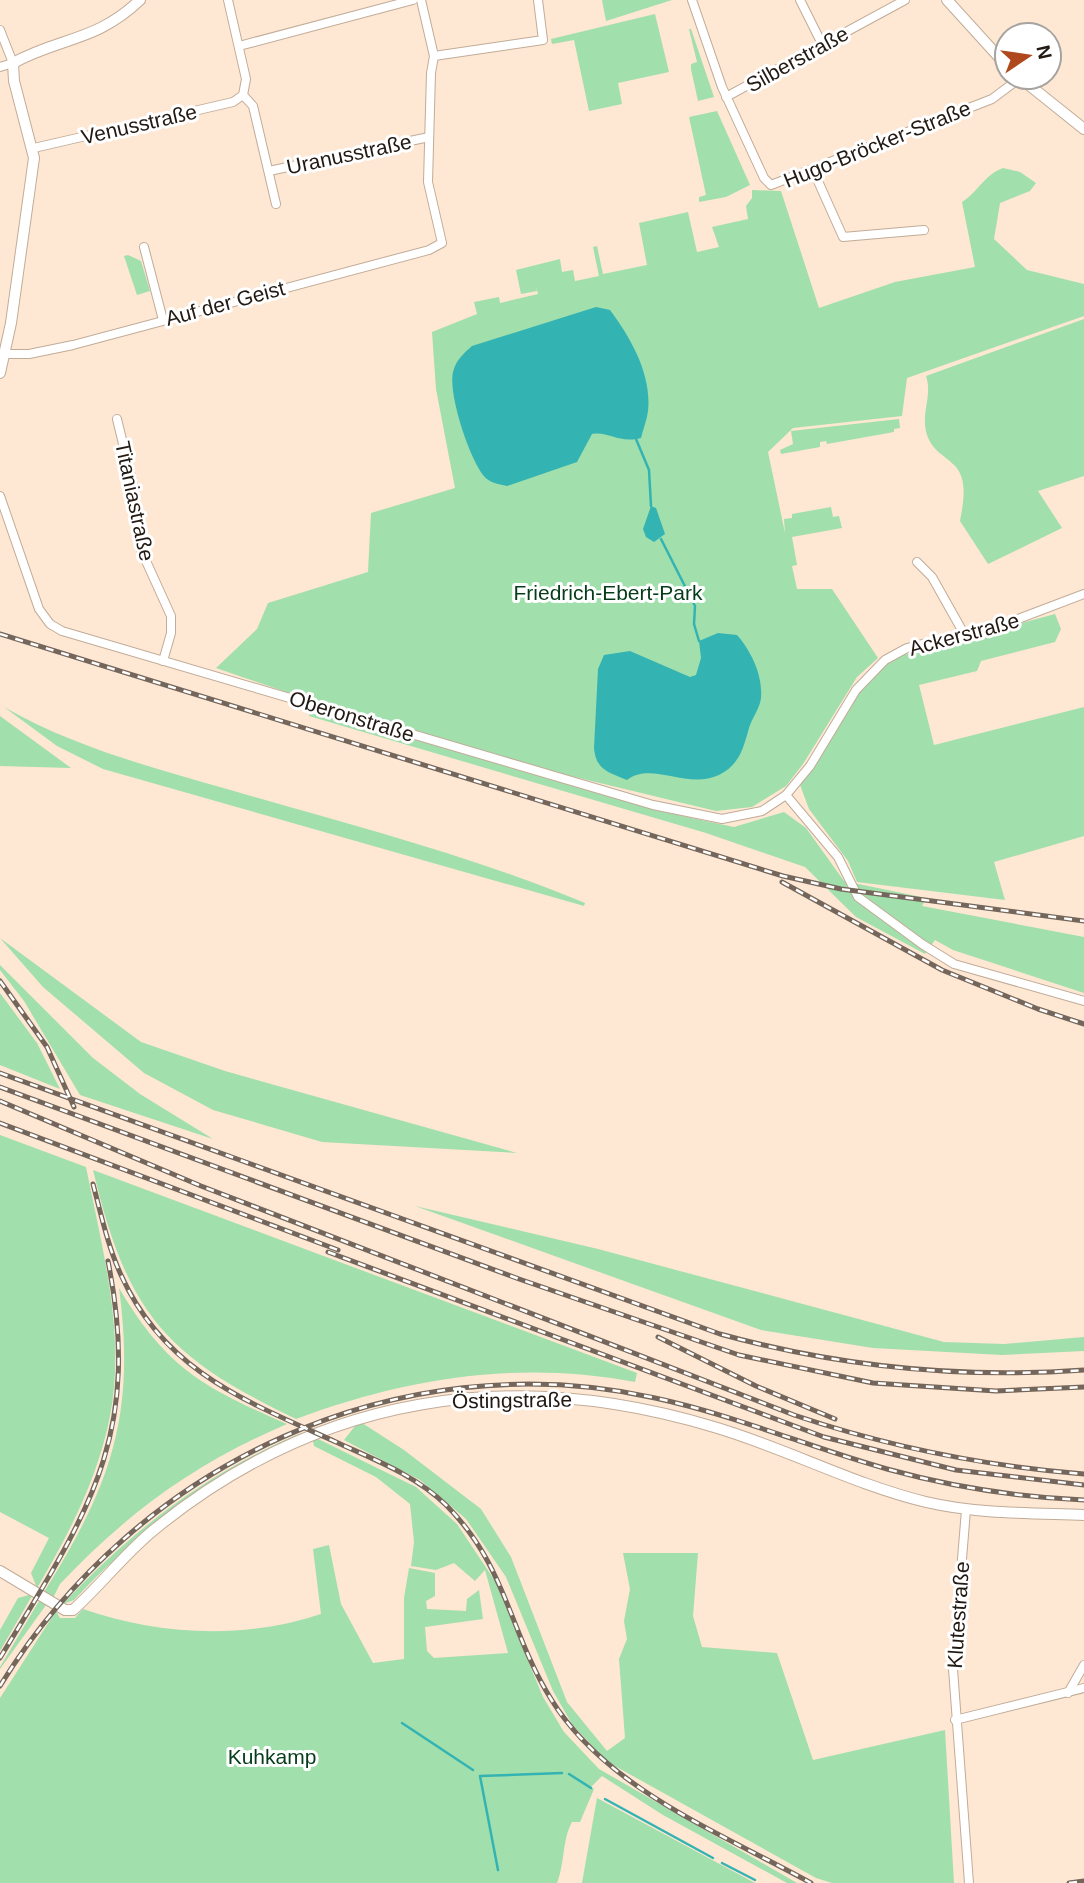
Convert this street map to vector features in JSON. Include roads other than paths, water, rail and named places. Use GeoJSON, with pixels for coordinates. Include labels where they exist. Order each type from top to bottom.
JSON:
{"type":"FeatureCollection","features":[{"type":"Feature","properties":{"kind":"street"},"geometry":{"type":"LineString","coordinates":[[0,68],[98,31],[126,14],[140,0]]}},
{"type":"Feature","properties":{"kind":"street"},"geometry":{"type":"LineString","coordinates":[[228,0],[246,79],[243,95],[253,106],[276,204]]}},
{"type":"Feature","properties":{"kind":"street"},"geometry":{"type":"LineString","coordinates":[[239,46],[413,0]]}},
{"type":"Feature","properties":{"kind":"street"},"geometry":{"type":"LineString","coordinates":[[421,0],[434,56],[429,136]]}},
{"type":"Feature","properties":{"kind":"street"},"geometry":{"type":"LineString","coordinates":[[434,56],[543,40],[538,0]]}},
{"type":"Feature","properties":{"kind":"street"},"geometry":{"type":"LineString","coordinates":[[692,0],[726,97]]}},
{"type":"Feature","properties":{"kind":"street"},"geometry":{"type":"LineString","coordinates":[[800,0],[822,44]]}},
{"type":"Feature","properties":{"kind":"street","name":"Silberstraße"},"geometry":{"type":"LineString","coordinates":[[726,97],[905,0]]}},
{"type":"Feature","properties":{"kind":"street"},"geometry":{"type":"LineString","coordinates":[[947,0],[993,51]]}},
{"type":"Feature","properties":{"kind":"street"},"geometry":{"type":"LineString","coordinates":[[0,30],[13,64],[14,81],[34,148],[25,229],[0,373]]}},
{"type":"Feature","properties":{"kind":"street","name":"Hugo-Bröcker-Straße"},"geometry":{"type":"LineString","coordinates":[[726,97],[768,184],[773,185],[992,99],[1006,91]]}},
{"type":"Feature","properties":{"kind":"street"},"geometry":{"type":"LineString","coordinates":[[1036,91],[1084,129]]}},
{"type":"Feature","properties":{"kind":"street","name":"Venusstraße"},"geometry":{"type":"LineString","coordinates":[[34,148],[233,102],[243,95]]}},
{"type":"Feature","properties":{"kind":"street","name":"Uranusstraße"},"geometry":{"type":"LineString","coordinates":[[269,171],[429,136]]}},
{"type":"Feature","properties":{"kind":"street","name":"Auf der Geist"},"geometry":{"type":"LineString","coordinates":[[5,354],[29,354],[73,345],[429,250],[442,243],[428,182],[429,136]]}},
{"type":"Feature","properties":{"kind":"street"},"geometry":{"type":"LineString","coordinates":[[813,170],[843,237],[924,230]]}},
{"type":"Feature","properties":{"kind":"street"},"geometry":{"type":"LineString","coordinates":[[144,247],[163,320]]}},
{"type":"Feature","properties":{"kind":"street","name":"Titaniastraße"},"geometry":{"type":"LineString","coordinates":[[117,419],[133,485],[141,550],[171,616],[171,633],[163,661]]}},
{"type":"Feature","properties":{"kind":"street","name":"Oberonstraße"},"geometry":{"type":"LineString","coordinates":[[0,496],[38,609],[50,624],[62,631],[689,815],[736,818],[762,811],[786,795]]}},
{"type":"Feature","properties":{"kind":"street"},"geometry":{"type":"LineString","coordinates":[[916,562],[932,577],[963,632]]}},
{"type":"Feature","properties":{"kind":"street","name":"Ackerstraße"},"geometry":{"type":"LineString","coordinates":[[786,795],[810,766],[856,690],[874,669],[907,648],[1018,619],[1084,594]]}},
{"type":"Feature","properties":{"kind":"street"},"geometry":{"type":"LineString","coordinates":[[786,795],[838,857],[858,897],[930,950],[966,968],[1084,1001]]}},
{"type":"Feature","properties":{"kind":"street","name":"Östingstraße"},"geometry":{"type":"LineString","coordinates":[[0,1571],[61,1608],[74,1610],[122,1557],[157,1527],[210,1489],[267,1456],[309,1435],[357,1418],[393,1410],[487,1398],[585,1399],[650,1410],[742,1436],[887,1491],[966,1510],[1084,1515]]}},
{"type":"Feature","properties":{"kind":"street","name":"Klutestraße"},"geometry":{"type":"LineString","coordinates":[[966,1510],[953,1669],[969,1883]]}},
{"type":"Feature","properties":{"kind":"street"},"geometry":{"type":"LineString","coordinates":[[1068,1693],[1084,1665]]}},
{"type":"Feature","properties":{"kind":"street"},"geometry":{"type":"LineString","coordinates":[[955,1720],[1084,1688]]}},
{"type":"Feature","properties":{"kind":"water"},"geometry":{"type":"Polygon","coordinates":[[[596,307],[610,310],[632,345],[643,371],[647,384],[648,411],[641,438],[626,439],[592,434],[577,462],[507,486],[488,480],[477,466],[457,410],[452,382],[458,360],[472,346],[596,307]]]}},
{"type":"Feature","properties":{"kind":"water"},"geometry":{"type":"Polygon","coordinates":[[[651,506],[656,508],[665,534],[654,542],[646,537],[643,529],[651,506]]]}},
{"type":"Feature","properties":{"kind":"water"},"geometry":{"type":"Polygon","coordinates":[[[718,633],[737,635],[747,648],[758,672],[761,689],[760,702],[742,749],[732,766],[707,779],[647,773],[627,780],[600,766],[594,748],[598,669],[604,655],[630,651],[690,677],[696,675],[701,658],[699,641],[718,633]]]}},
{"type":"Feature","properties":{"kind":"waterway"},"geometry":{"type":"LineString","coordinates":[[636,439],[649,470],[651,506]]}},
{"type":"Feature","properties":{"kind":"waterway"},"geometry":{"type":"LineString","coordinates":[[661,539],[695,606],[694,624],[699,641]]}},
{"type":"Feature","properties":{"kind":"waterway"},"geometry":{"type":"LineString","coordinates":[[402,1723],[473,1770]]}},
{"type":"Feature","properties":{"kind":"waterway"},"geometry":{"type":"LineString","coordinates":[[498,1870],[480,1776],[562,1773]]}},
{"type":"Feature","properties":{"kind":"waterway"},"geometry":{"type":"LineString","coordinates":[[569,1774],[591,1788]]}},
{"type":"Feature","properties":{"kind":"waterway"},"geometry":{"type":"LineString","coordinates":[[605,1799],[713,1858]]}},
{"type":"Feature","properties":{"kind":"waterway"},"geometry":{"type":"LineString","coordinates":[[722,1863],[755,1880]]}},
{"type":"Feature","properties":{"kind":"railway"},"geometry":{"type":"LineString","coordinates":[[0,634],[783,876],[841,889],[1084,921]]}},
{"type":"Feature","properties":{"kind":"railway"},"geometry":{"type":"LineString","coordinates":[[782,882],[942,970],[1038,1009],[1084,1024]]}},
{"type":"Feature","properties":{"kind":"railway"},"geometry":{"type":"LineString","coordinates":[[0,981],[47,1047],[74,1107]]}},
{"type":"Feature","properties":{"kind":"railway"},"geometry":{"type":"LineString","coordinates":[[0,1073],[720,1334],[810,1355],[900,1368],[992,1373],[1084,1370]]}},
{"type":"Feature","properties":{"kind":"railway"},"geometry":{"type":"LineString","coordinates":[[0,1087],[519,1279],[739,1355],[873,1383],[996,1391],[1084,1387]]}},
{"type":"Feature","properties":{"kind":"railway"},"geometry":{"type":"LineString","coordinates":[[0,1101],[201,1186],[794,1415],[865,1437],[937,1454],[1084,1474]]}},
{"type":"Feature","properties":{"kind":"railway"},"geometry":{"type":"LineString","coordinates":[[0,1123],[338,1250]]}},
{"type":"Feature","properties":{"kind":"railway"},"geometry":{"type":"LineString","coordinates":[[93,1184],[116,1264],[139,1308],[160,1336],[211,1380],[240,1397],[394,1469],[434,1494],[466,1528],[482,1552],[506,1600],[537,1674],[574,1731],[602,1759],[668,1806],[811,1883]]}},
{"type":"Feature","properties":{"kind":"railway"},"geometry":{"type":"LineString","coordinates":[[328,1252],[824,1437],[956,1470],[1084,1485]]}},
{"type":"Feature","properties":{"kind":"railway"},"geometry":{"type":"LineString","coordinates":[[0,1658],[82,1516],[100,1472],[112,1426],[118,1377],[117,1323],[108,1261]]}},
{"type":"Feature","properties":{"kind":"railway"},"geometry":{"type":"LineString","coordinates":[[658,1337],[756,1386],[835,1419]]}},
{"type":"Feature","properties":{"kind":"railway"},"geometry":{"type":"LineString","coordinates":[[0,1686],[57,1608],[123,1539],[199,1482],[282,1437],[370,1406],[463,1388],[558,1385],[655,1398],[714,1413],[858,1460],[936,1481],[985,1490],[1084,1500]]}},
{"type":"Feature","properties":{"kind":"railway"},"geometry":{"type":"LineString","coordinates":[[1069,1883],[1084,1881]]}},
{"type":"Feature","properties":{"kind":"park label","name":"Friedrich-Ebert-Park"},"geometry":{"type":"Point","coordinates":[608,592]}},
{"type":"Feature","properties":{"kind":"park label","name":"Kuhkamp"},"geometry":{"type":"Point","coordinates":[272,1756]}}]}
